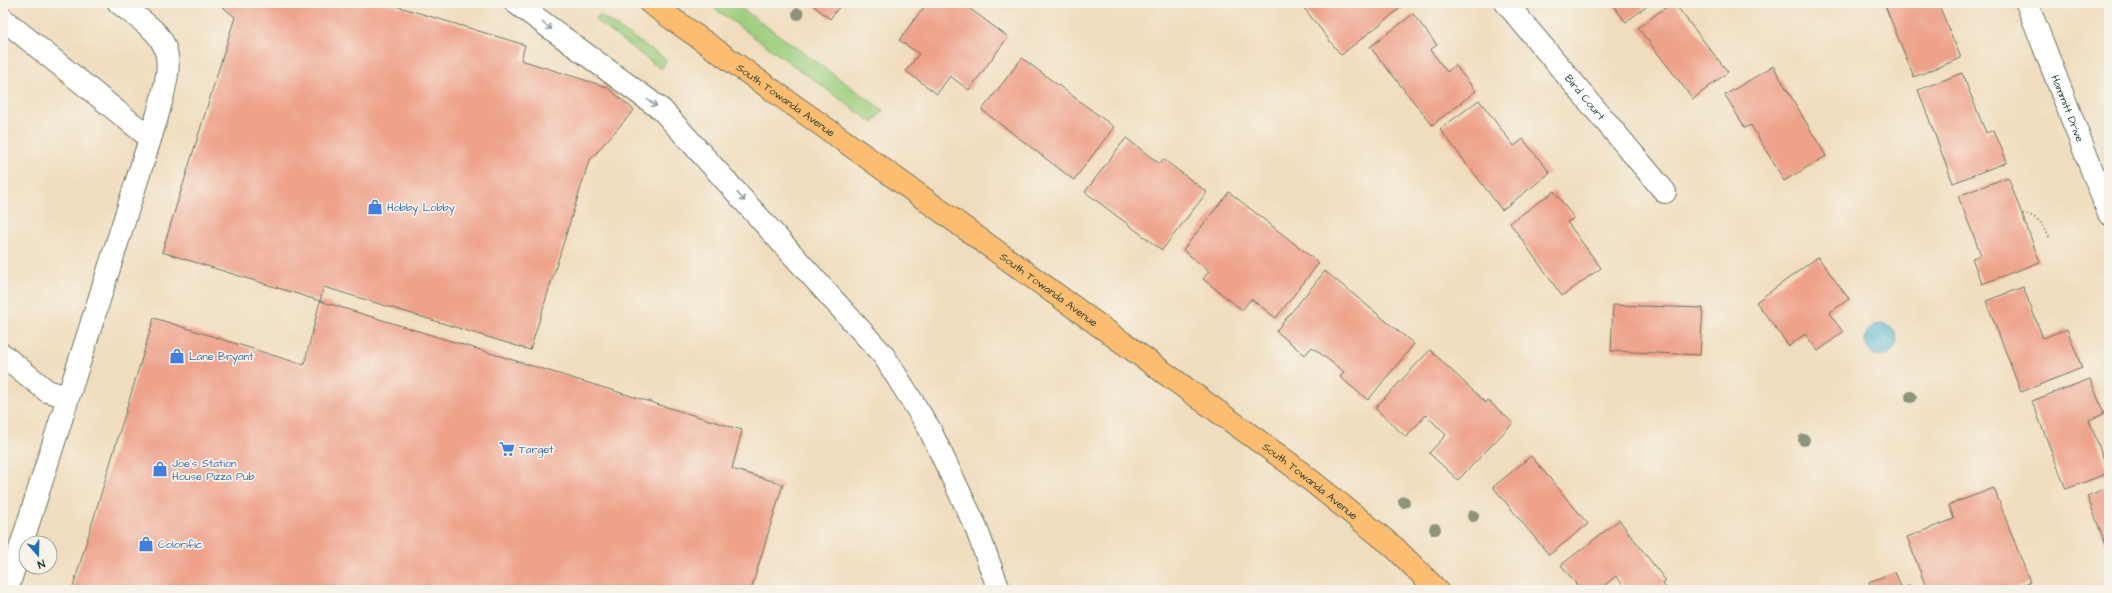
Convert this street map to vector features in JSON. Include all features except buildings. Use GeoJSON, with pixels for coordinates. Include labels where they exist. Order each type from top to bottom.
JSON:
{"type":"FeatureCollection","features":[{"type":"Feature","properties":{"kind":"main road","name":"South Towanda Avenue"},"geometry":{"type":"LineString","coordinates":[[653,4],[1289,463],[1394,547],[1429,587]]}},
{"type":"Feature","properties":{"kind":"street"},"geometry":{"type":"LineString","coordinates":[[7,590],[150,138],[167,77],[168,57],[164,44],[153,30],[119,3]]}},
{"type":"Feature","properties":{"kind":"street"},"geometry":{"type":"LineString","coordinates":[[516,3],[662,110],[884,356],[929,428],[975,525],[999,590]]}},
{"type":"Feature","properties":{"kind":"street","name":"Bird Court"},"geometry":{"type":"LineString","coordinates":[[1506,3],[1665,192]]}},
{"type":"Feature","properties":{"kind":"street","name":"Hammitt Drive"},"geometry":{"type":"LineString","coordinates":[[2027,3],[2109,214]]}},
{"type":"Feature","properties":{"kind":"street"},"geometry":{"type":"LineString","coordinates":[[3,19],[150,138]]}},
{"type":"Feature","properties":{"kind":"street"},"geometry":{"type":"LineString","coordinates":[[3,355],[47,390],[68,397]]}},
{"type":"Feature","properties":{"kind":"path"},"geometry":{"type":"LineString","coordinates":[[2023,214],[2029,214],[2040,221],[2050,240]]}},
{"type":"Feature","properties":{"kind":"green space"},"geometry":{"type":"Polygon","coordinates":[[[718,3],[734,3],[883,110],[873,123],[714,8],[718,3]]]}},
{"type":"Feature","properties":{"kind":"green space"},"geometry":{"type":"Polygon","coordinates":[[[599,15],[667,60],[661,69],[595,20],[599,15]]]}},
{"type":"Feature","properties":{"kind":"water"},"geometry":{"type":"Polygon","coordinates":[[[1878,324],[1884,324],[1894,331],[1897,340],[1896,346],[1890,353],[1884,356],[1878,356],[1868,349],[1865,343],[1865,337],[1872,327],[1878,324]]]}},
{"type":"Feature","properties":{"kind":"place","name":"Hobby Lobby"},"geometry":{"type":"Point","coordinates":[375,207]}},
{"type":"Feature","properties":{"kind":"place","name":"Lane Bryant"},"geometry":{"type":"Point","coordinates":[177,356]}},
{"type":"Feature","properties":{"kind":"place","name":"Target"},"geometry":{"type":"Point","coordinates":[507,449]}},
{"type":"Feature","properties":{"kind":"place","name":"Joe's Station House Pizza Pub"},"geometry":{"type":"Point","coordinates":[160,469]}},
{"type":"Feature","properties":{"kind":"place","name":"Colorific"},"geometry":{"type":"Point","coordinates":[146,544]}}]}
